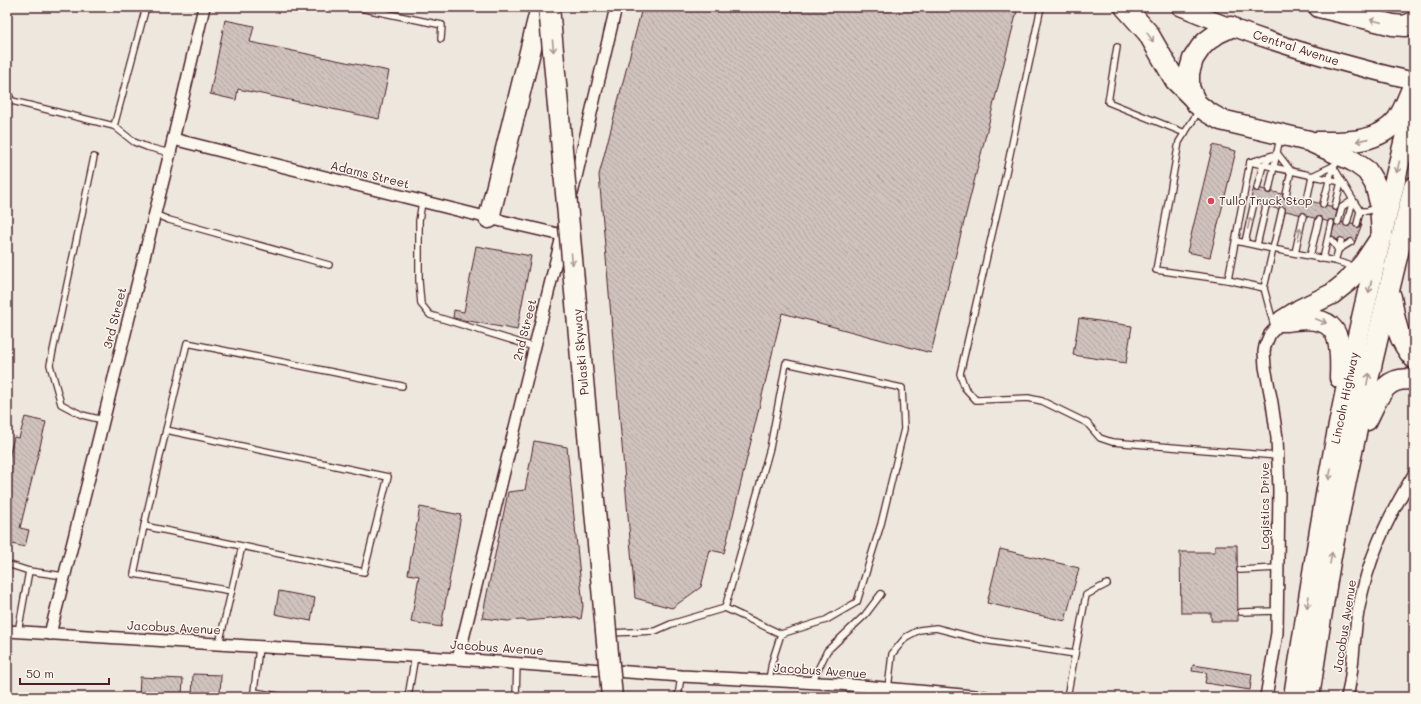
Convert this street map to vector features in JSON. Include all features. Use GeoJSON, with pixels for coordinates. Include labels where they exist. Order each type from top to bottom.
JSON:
{"type":"FeatureCollection","features":[{"type":"Feature","properties":{"kind":"highway"},"geometry":{"type":"LineString","coordinates":[[489,218],[540,7]]}},
{"type":"Feature","properties":{"kind":"highway","name":"Pulaski Skyway"},"geometry":{"type":"LineString","coordinates":[[549,7],[612,697]]}},
{"type":"Feature","properties":{"kind":"highway","name":"Pulaski Skyway"},"geometry":{"type":"LineString","coordinates":[[563,7],[625,697]]}},
{"type":"Feature","properties":{"kind":"highway"},"geometry":{"type":"LineString","coordinates":[[1125,7],[1148,33],[1175,80],[1197,103],[1221,120],[1279,144],[1309,141],[1356,141],[1378,134],[1396,120],[1414,83]]}},
{"type":"Feature","properties":{"kind":"highway"},"geometry":{"type":"LineString","coordinates":[[1319,7],[1393,26],[1405,26],[1414,22]]}},
{"type":"Feature","properties":{"kind":"highway"},"geometry":{"type":"LineString","coordinates":[[1197,103],[1191,93],[1189,80],[1191,66],[1201,47],[1212,37],[1231,27]]}},
{"type":"Feature","properties":{"kind":"highway","name":"Lincoln Highway"},"geometry":{"type":"LineString","coordinates":[[1309,697],[1306,666],[1316,548],[1353,360],[1414,102]]}},
{"type":"Feature","properties":{"kind":"highway"},"geometry":{"type":"LineString","coordinates":[[1278,325],[1301,309],[1332,294],[1347,282],[1382,236],[1380,203],[1374,184],[1367,171],[1361,165],[1338,162],[1309,141]]}},
{"type":"Feature","properties":{"kind":"highway","name":"Lincoln Highway"},"geometry":{"type":"LineString","coordinates":[[1294,697],[1306,666],[1331,557],[1354,445],[1414,187]]}},
{"type":"Feature","properties":{"kind":"highway"},"geometry":{"type":"LineString","coordinates":[[1400,246],[1414,229]]}},
{"type":"Feature","properties":{"kind":"highway"},"geometry":{"type":"LineString","coordinates":[[1390,288],[1398,333],[1404,346],[1414,358]]}},
{"type":"Feature","properties":{"kind":"highway"},"geometry":{"type":"LineString","coordinates":[[1278,325],[1302,318],[1316,319],[1328,324],[1336,333],[1340,346],[1341,361],[1337,436]]}},
{"type":"Feature","properties":{"kind":"highway"},"geometry":{"type":"LineString","coordinates":[[1354,445],[1383,390],[1392,381],[1405,379],[1414,380]]}},
{"type":"Feature","properties":{"kind":"main road","name":"Central Avenue"},"geometry":{"type":"LineString","coordinates":[[1180,7],[1308,54],[1386,74],[1414,83]]}},
{"type":"Feature","properties":{"kind":"street","name":"3rd Street"},"geometry":{"type":"LineString","coordinates":[[50,634],[170,153],[204,7]]}},
{"type":"Feature","properties":{"kind":"street","name":"2nd Street"},"geometry":{"type":"LineString","coordinates":[[458,659],[562,235],[616,7]]}},
{"type":"Feature","properties":{"kind":"street","name":"Adams Street"},"geometry":{"type":"LineString","coordinates":[[173,139],[422,202],[562,235]]}},
{"type":"Feature","properties":{"kind":"street","name":"Logistics Drive"},"geometry":{"type":"LineString","coordinates":[[1266,697],[1275,644],[1278,611],[1278,456],[1275,421],[1264,359],[1265,346],[1270,334],[1278,325]]}},
{"type":"Feature","properties":{"kind":"street","name":"Jacobus Avenue"},"geometry":{"type":"LineString","coordinates":[[1347,697],[1350,684],[1358,613],[1368,568],[1382,531],[1414,474]]}},
{"type":"Feature","properties":{"kind":"street","name":"Jacobus Avenue"},"geometry":{"type":"LineString","coordinates":[[12,632],[415,656],[681,676],[812,683],[985,697]]}},
{"type":"Feature","properties":{"kind":"lane"},"geometry":{"type":"LineString","coordinates":[[114,126],[146,7]]}},
{"type":"Feature","properties":{"kind":"lane"},"geometry":{"type":"LineString","coordinates":[[340,7],[360,8],[442,25],[441,39]]}},
{"type":"Feature","properties":{"kind":"lane"},"geometry":{"type":"LineString","coordinates":[[1041,7],[1004,182],[960,374],[965,388],[976,400],[1028,398],[1042,401],[1087,423],[1100,438],[1112,442],[1278,456]]}},
{"type":"Feature","properties":{"kind":"lane"},"geometry":{"type":"LineString","coordinates":[[1117,47],[1108,102],[1185,133]]}},
{"type":"Feature","properties":{"kind":"lane"},"geometry":{"type":"LineString","coordinates":[[7,92],[12,101],[114,126],[134,142],[170,153]]}},
{"type":"Feature","properties":{"kind":"lane"},"geometry":{"type":"LineString","coordinates":[[1197,103],[1185,133],[1179,142],[1156,270],[1228,280],[1264,288]]}},
{"type":"Feature","properties":{"kind":"lane"},"geometry":{"type":"LineString","coordinates":[[1228,280],[1250,162],[1279,144]]}},
{"type":"Feature","properties":{"kind":"lane"},"geometry":{"type":"LineString","coordinates":[[1257,188],[1263,165],[1279,144]]}},
{"type":"Feature","properties":{"kind":"lane"},"geometry":{"type":"LineString","coordinates":[[1269,190],[1279,144]]}},
{"type":"Feature","properties":{"kind":"lane"},"geometry":{"type":"LineString","coordinates":[[1279,144],[1291,171],[1286,195]]}},
{"type":"Feature","properties":{"kind":"lane"},"geometry":{"type":"LineString","coordinates":[[94,157],[50,365],[61,404],[82,415],[103,420]]}},
{"type":"Feature","properties":{"kind":"lane"},"geometry":{"type":"LineString","coordinates":[[1250,162],[1341,182],[1360,211],[1358,224]]}},
{"type":"Feature","properties":{"kind":"lane"},"geometry":{"type":"LineString","coordinates":[[1307,200],[1312,176],[1338,162]]}},
{"type":"Feature","properties":{"kind":"lane"},"geometry":{"type":"LineString","coordinates":[[1323,204],[1330,180],[1338,162]]}},
{"type":"Feature","properties":{"kind":"lane"},"geometry":{"type":"LineString","coordinates":[[1335,207],[1341,182],[1338,162]]}},
{"type":"Feature","properties":{"kind":"lane"},"geometry":{"type":"LineString","coordinates":[[1323,258],[1335,222],[1342,207],[1352,200]]}},
{"type":"Feature","properties":{"kind":"lane"},"geometry":{"type":"LineString","coordinates":[[1347,223],[1352,200]]}},
{"type":"Feature","properties":{"kind":"lane"},"geometry":{"type":"LineString","coordinates":[[422,202],[419,221],[418,281],[421,304],[430,316],[534,348]]}},
{"type":"Feature","properties":{"kind":"lane"},"geometry":{"type":"LineString","coordinates":[[1245,242],[1254,203]]}},
{"type":"Feature","properties":{"kind":"lane"},"geometry":{"type":"LineString","coordinates":[[1360,211],[1368,211],[1380,203]]}},
{"type":"Feature","properties":{"kind":"lane"},"geometry":{"type":"LineString","coordinates":[[1257,245],[1266,206]]}},
{"type":"Feature","properties":{"kind":"lane"},"geometry":{"type":"LineString","coordinates":[[1278,325],[1264,288],[1282,210]]}},
{"type":"Feature","properties":{"kind":"lane"},"geometry":{"type":"LineString","coordinates":[[154,214],[169,220],[329,265]]}},
{"type":"Feature","properties":{"kind":"lane"},"geometry":{"type":"LineString","coordinates":[[1295,253],[1303,216]]}},
{"type":"Feature","properties":{"kind":"lane"},"geometry":{"type":"LineString","coordinates":[[1310,256],[1319,220]]}},
{"type":"Feature","properties":{"kind":"lane"},"geometry":{"type":"LineString","coordinates":[[1236,240],[1273,249],[1323,258],[1359,268]]}},
{"type":"Feature","properties":{"kind":"lane"},"geometry":{"type":"LineString","coordinates":[[1332,240],[1338,250]]}},
{"type":"Feature","properties":{"kind":"lane"},"geometry":{"type":"LineString","coordinates":[[1335,261],[1341,241]]}},
{"type":"Feature","properties":{"kind":"lane"},"geometry":{"type":"LineString","coordinates":[[1338,250],[1351,242]]}},
{"type":"Feature","properties":{"kind":"lane"},"geometry":{"type":"LineString","coordinates":[[232,591],[134,574],[187,343],[402,386]]}},
{"type":"Feature","properties":{"kind":"lane"},"geometry":{"type":"LineString","coordinates":[[604,633],[655,631],[671,624],[724,608],[781,634],[826,620],[857,602],[881,524],[904,429],[902,388],[786,363],[770,448],[724,608]]}},
{"type":"Feature","properties":{"kind":"lane"},"geometry":{"type":"LineString","coordinates":[[144,526],[364,572],[388,477],[166,430]]}},
{"type":"Feature","properties":{"kind":"lane"},"geometry":{"type":"LineString","coordinates":[[218,644],[242,546]]}},
{"type":"Feature","properties":{"kind":"lane"},"geometry":{"type":"LineString","coordinates":[[7,564],[29,571],[64,576]]}},
{"type":"Feature","properties":{"kind":"lane"},"geometry":{"type":"LineString","coordinates":[[1240,570],[1278,568]]}},
{"type":"Feature","properties":{"kind":"lane"},"geometry":{"type":"LineString","coordinates":[[12,632],[29,571]]}},
{"type":"Feature","properties":{"kind":"lane"},"geometry":{"type":"LineString","coordinates":[[1067,697],[1086,595],[1107,584]]}},
{"type":"Feature","properties":{"kind":"lane"},"geometry":{"type":"LineString","coordinates":[[812,683],[827,651],[866,615],[881,594]]}},
{"type":"Feature","properties":{"kind":"lane"},"geometry":{"type":"LineString","coordinates":[[1241,612],[1278,611]]}},
{"type":"Feature","properties":{"kind":"lane"},"geometry":{"type":"LineString","coordinates":[[888,689],[892,654],[906,637],[919,630],[936,628],[983,640],[1075,654]]}},
{"type":"Feature","properties":{"kind":"lane"},"geometry":{"type":"LineString","coordinates":[[769,680],[772,662],[781,634]]}},
{"type":"Feature","properties":{"kind":"lane"},"geometry":{"type":"LineString","coordinates":[[250,697],[254,692],[259,647]]}},
{"type":"Feature","properties":{"kind":"lane"},"geometry":{"type":"LineString","coordinates":[[408,697],[415,656]]}},
{"type":"Feature","properties":{"kind":"lane"},"geometry":{"type":"LineString","coordinates":[[516,697],[517,663]]}},
{"type":"Feature","properties":{"kind":"lane"},"geometry":{"type":"LineString","coordinates":[[678,697],[681,676]]}},
{"type":"Feature","properties":{"kind":"lane"},"geometry":{"type":"LineString","coordinates":[[254,692],[284,697]]}},
{"type":"Feature","properties":{"kind":"shaded area"},"geometry":{"type":"Polygon","coordinates":[[[7,7],[1414,7],[1414,697],[7,697],[7,7]]]}},
{"type":"Feature","properties":{"kind":"building"},"geometry":{"type":"Polygon","coordinates":[[[639,7],[1018,7],[931,353],[782,313],[724,553],[710,550],[701,587],[672,608],[635,598],[599,175],[642,8],[639,7]]]}},
{"type":"Feature","properties":{"kind":"building"},"geometry":{"type":"Polygon","coordinates":[[[225,20],[254,26],[250,42],[389,71],[379,119],[238,89],[236,100],[210,94],[225,20]]]}},
{"type":"Feature","properties":{"kind":"building","name":"Tullo Truck Stop"},"geometry":{"type":"Polygon","coordinates":[[[1213,145],[1236,151],[1210,257],[1187,252],[1213,145]]]}},
{"type":"Feature","properties":{"kind":"building"},"geometry":{"type":"Polygon","coordinates":[[[1254,187],[1338,208],[1334,223],[1250,202],[1254,187]]]}},
{"type":"Feature","properties":{"kind":"building"},"geometry":{"type":"Polygon","coordinates":[[[1336,222],[1362,224],[1355,242],[1329,239],[1336,222]]]}},
{"type":"Feature","properties":{"kind":"building"},"geometry":{"type":"Polygon","coordinates":[[[476,246],[531,256],[517,330],[453,318],[454,310],[464,312],[476,246]]]}},
{"type":"Feature","properties":{"kind":"building"},"geometry":{"type":"Polygon","coordinates":[[[1079,318],[1132,326],[1126,363],[1073,355],[1079,318]]]}},
{"type":"Feature","properties":{"kind":"building"},"geometry":{"type":"Polygon","coordinates":[[[25,417],[46,422],[20,528],[29,530],[25,547],[7,543],[7,465],[14,437],[19,438],[25,417]]]}},
{"type":"Feature","properties":{"kind":"building"},"geometry":{"type":"Polygon","coordinates":[[[534,441],[567,447],[583,606],[581,619],[570,617],[527,621],[508,621],[482,618],[508,492],[525,490],[534,441]]]}},
{"type":"Feature","properties":{"kind":"building"},"geometry":{"type":"Polygon","coordinates":[[[420,507],[461,515],[441,627],[411,622],[419,576],[408,574],[420,507]]]}},
{"type":"Feature","properties":{"kind":"building"},"geometry":{"type":"Polygon","coordinates":[[[1215,545],[1237,545],[1238,621],[1211,621],[1211,613],[1181,613],[1180,552],[1215,552],[1215,545]]]}},
{"type":"Feature","properties":{"kind":"building"},"geometry":{"type":"Polygon","coordinates":[[[1000,549],[1079,568],[1065,621],[987,603],[1000,549]]]}},
{"type":"Feature","properties":{"kind":"building"},"geometry":{"type":"Polygon","coordinates":[[[279,591],[315,598],[311,621],[275,614],[279,591]]]}},
{"type":"Feature","properties":{"kind":"building"},"geometry":{"type":"Polygon","coordinates":[[[1193,665],[1252,674],[1250,690],[1205,683],[1207,673],[1192,671],[1193,665]]]}},
{"type":"Feature","properties":{"kind":"building"},"geometry":{"type":"Polygon","coordinates":[[[193,674],[221,675],[220,697],[192,697],[193,674]]]}},
{"type":"Feature","properties":{"kind":"building"},"geometry":{"type":"Polygon","coordinates":[[[140,677],[183,679],[182,697],[139,697],[140,677]]]}},
{"type":"Feature","properties":{"kind":"place","name":"Tullo Truck Stop"},"geometry":{"type":"Point","coordinates":[1211,201]}}]}
